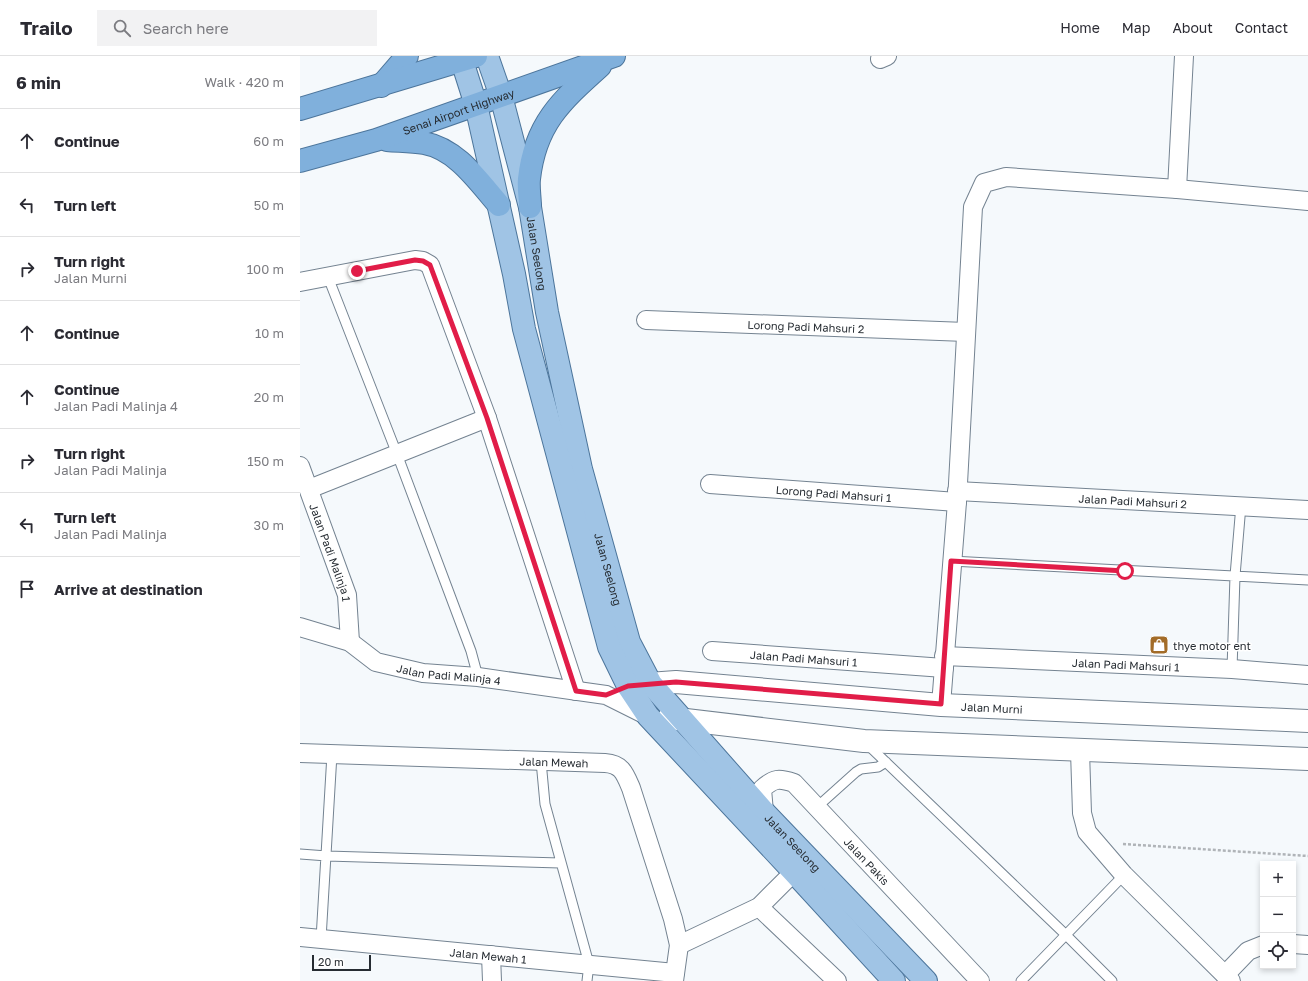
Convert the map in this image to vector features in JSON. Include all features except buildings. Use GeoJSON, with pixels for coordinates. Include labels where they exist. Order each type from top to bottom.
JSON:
{"type":"FeatureCollection","features":[{"type":"Feature","properties":{"kind":"highway"},"geometry":{"type":"LineString","coordinates":[[381,86],[407,56]]}},
{"type":"Feature","properties":{"kind":"highway"},"geometry":{"type":"LineString","coordinates":[[300,109],[381,86],[469,58]]}},
{"type":"Feature","properties":{"kind":"highway"},"geometry":{"type":"LineString","coordinates":[[530,206],[529,180],[532,159],[537,141],[548,120],[566,98],[610,58]]}},
{"type":"Feature","properties":{"kind":"highway","name":"Senai Airport Highway"},"geometry":{"type":"LineString","coordinates":[[300,161],[376,140],[610,58]]}},
{"type":"Feature","properties":{"kind":"highway"},"geometry":{"type":"LineString","coordinates":[[376,140],[425,143],[442,149],[467,168],[499,205]]}},
{"type":"Feature","properties":{"kind":"main road","name":"Jalan Seelong"},"geometry":{"type":"LineString","coordinates":[[487,56],[501,96],[530,206],[547,312],[581,469],[629,642],[652,684],[682,719],[764,812],[926,981]]}},
{"type":"Feature","properties":{"kind":"main road","name":"Jalan Seelong"},"geometry":{"type":"LineString","coordinates":[[469,58],[476,105],[514,274],[524,329],[609,647],[628,686],[648,716],[794,872],[886,978]]}},
{"type":"Feature","properties":{"kind":"main road","name":"Jalan Murni"},"geometry":{"type":"LineString","coordinates":[[628,686],[676,682],[941,704],[1308,721]]}},
{"type":"Feature","properties":{"kind":"main road"},"geometry":{"type":"LineString","coordinates":[[648,716],[864,741],[1080,751],[1308,759]]}},
{"type":"Feature","properties":{"kind":"street"},"geometry":{"type":"LineString","coordinates":[[1177,189],[1184,56]]}},
{"type":"Feature","properties":{"kind":"street"},"geometry":{"type":"LineString","coordinates":[[941,704],[957,496],[973,207],[984,183],[1006,177],[1177,189],[1308,201]]}},
{"type":"Feature","properties":{"kind":"street"},"geometry":{"type":"LineString","coordinates":[[300,282],[415,260],[423,261],[430,265],[487,418],[576,691]]}},
{"type":"Feature","properties":{"kind":"street","name":"Lorong Padi Mahsuri 2"},"geometry":{"type":"LineString","coordinates":[[646,320],[966,332]]}},
{"type":"Feature","properties":{"kind":"street"},"geometry":{"type":"LineString","coordinates":[[309,489],[487,418]]}},
{"type":"Feature","properties":{"kind":"street","name":"Jalan Padi Malinja 1"},"geometry":{"type":"LineString","coordinates":[[300,466],[347,595],[350,642]]}},
{"type":"Feature","properties":{"kind":"street","name":"Lorong Padi Mahsuri 1"},"geometry":{"type":"LineString","coordinates":[[710,484],[957,496]]}},
{"type":"Feature","properties":{"kind":"street","name":"Jalan Padi Mahsuri 2"},"geometry":{"type":"LineString","coordinates":[[957,496],[1241,505],[1308,510]]}},
{"type":"Feature","properties":{"kind":"street","name":"Jalan Padi Malinja 4"},"geometry":{"type":"LineString","coordinates":[[300,627],[350,642],[376,662],[423,673],[478,677],[606,695],[648,716]]}},
{"type":"Feature","properties":{"kind":"street","name":"Jalan Padi Mahsuri 1"},"geometry":{"type":"LineString","coordinates":[[712,651],[944,662],[1232,669],[1308,675]]}},
{"type":"Feature","properties":{"kind":"street","name":"Jalan Padi Malinja 4"},"geometry":{"type":"LineString","coordinates":[[606,695],[628,686]]}},
{"type":"Feature","properties":{"kind":"street"},"geometry":{"type":"LineString","coordinates":[[1080,751],[1082,813],[1087,832],[1124,875],[1228,978],[1248,951],[1260,946]]}},
{"type":"Feature","properties":{"kind":"street","name":"Jalan Mewah"},"geometry":{"type":"LineString","coordinates":[[300,753],[612,764],[621,768],[632,788],[673,919],[679,945]]}},
{"type":"Feature","properties":{"kind":"street","name":"Jalan Pakis"},"geometry":{"type":"LineString","coordinates":[[764,812],[762,789],[771,781],[782,779],[794,783],[980,981]]}},
{"type":"Feature","properties":{"kind":"street"},"geometry":{"type":"LineString","coordinates":[[675,977],[679,945],[759,907],[794,872]]}},
{"type":"Feature","properties":{"kind":"street"},"geometry":{"type":"LineString","coordinates":[[759,907],[837,981]]}},
{"type":"Feature","properties":{"kind":"street","name":"Jalan Mewah 1"},"geometry":{"type":"LineString","coordinates":[[300,937],[491,955],[588,973],[675,977]]}},
{"type":"Feature","properties":{"kind":"street"},"geometry":{"type":"LineString","coordinates":[[1296,944],[1308,945]]}},
{"type":"Feature","properties":{"kind":"street"},"geometry":{"type":"LineString","coordinates":[[491,955],[492,981]]}},
{"type":"Feature","properties":{"kind":"lane"},"geometry":{"type":"LineString","coordinates":[[328,277],[397,454],[471,651],[478,677]]}},
{"type":"Feature","properties":{"kind":"lane"},"geometry":{"type":"LineString","coordinates":[[1232,669],[1235,576],[1241,505]]}},
{"type":"Feature","properties":{"kind":"lane"},"geometry":{"type":"LineString","coordinates":[[951,561],[1308,580]]}},
{"type":"Feature","properties":{"kind":"lane"},"geometry":{"type":"LineString","coordinates":[[864,741],[1112,981]]}},
{"type":"Feature","properties":{"kind":"lane"},"geometry":{"type":"LineString","coordinates":[[321,939],[332,754]]}},
{"type":"Feature","properties":{"kind":"lane"},"geometry":{"type":"LineString","coordinates":[[541,761],[545,804],[588,973]]}},
{"type":"Feature","properties":{"kind":"lane"},"geometry":{"type":"LineString","coordinates":[[817,807],[856,772],[861,769],[878,767],[886,762]]}},
{"type":"Feature","properties":{"kind":"lane"},"geometry":{"type":"LineString","coordinates":[[300,854],[560,863]]}},
{"type":"Feature","properties":{"kind":"lane"},"geometry":{"type":"LineString","coordinates":[[1021,981],[1124,875]]}},
{"type":"Feature","properties":{"kind":"path"},"geometry":{"type":"LineString","coordinates":[[1096,842],[1308,856]]}},
{"type":"Feature","properties":{"kind":"place","name":"thye motor ent"},"geometry":{"type":"Point","coordinates":[1159,645]}},
{"type":"Feature","properties":{"kind":"route"},"geometry":{"type":"LineString","coordinates":[[357,271],[415,260],[423,261],[430,265],[487,418],[576,691],[606,695],[628,686],[676,682],[941,704],[951,561],[1125,571]]}}]}
